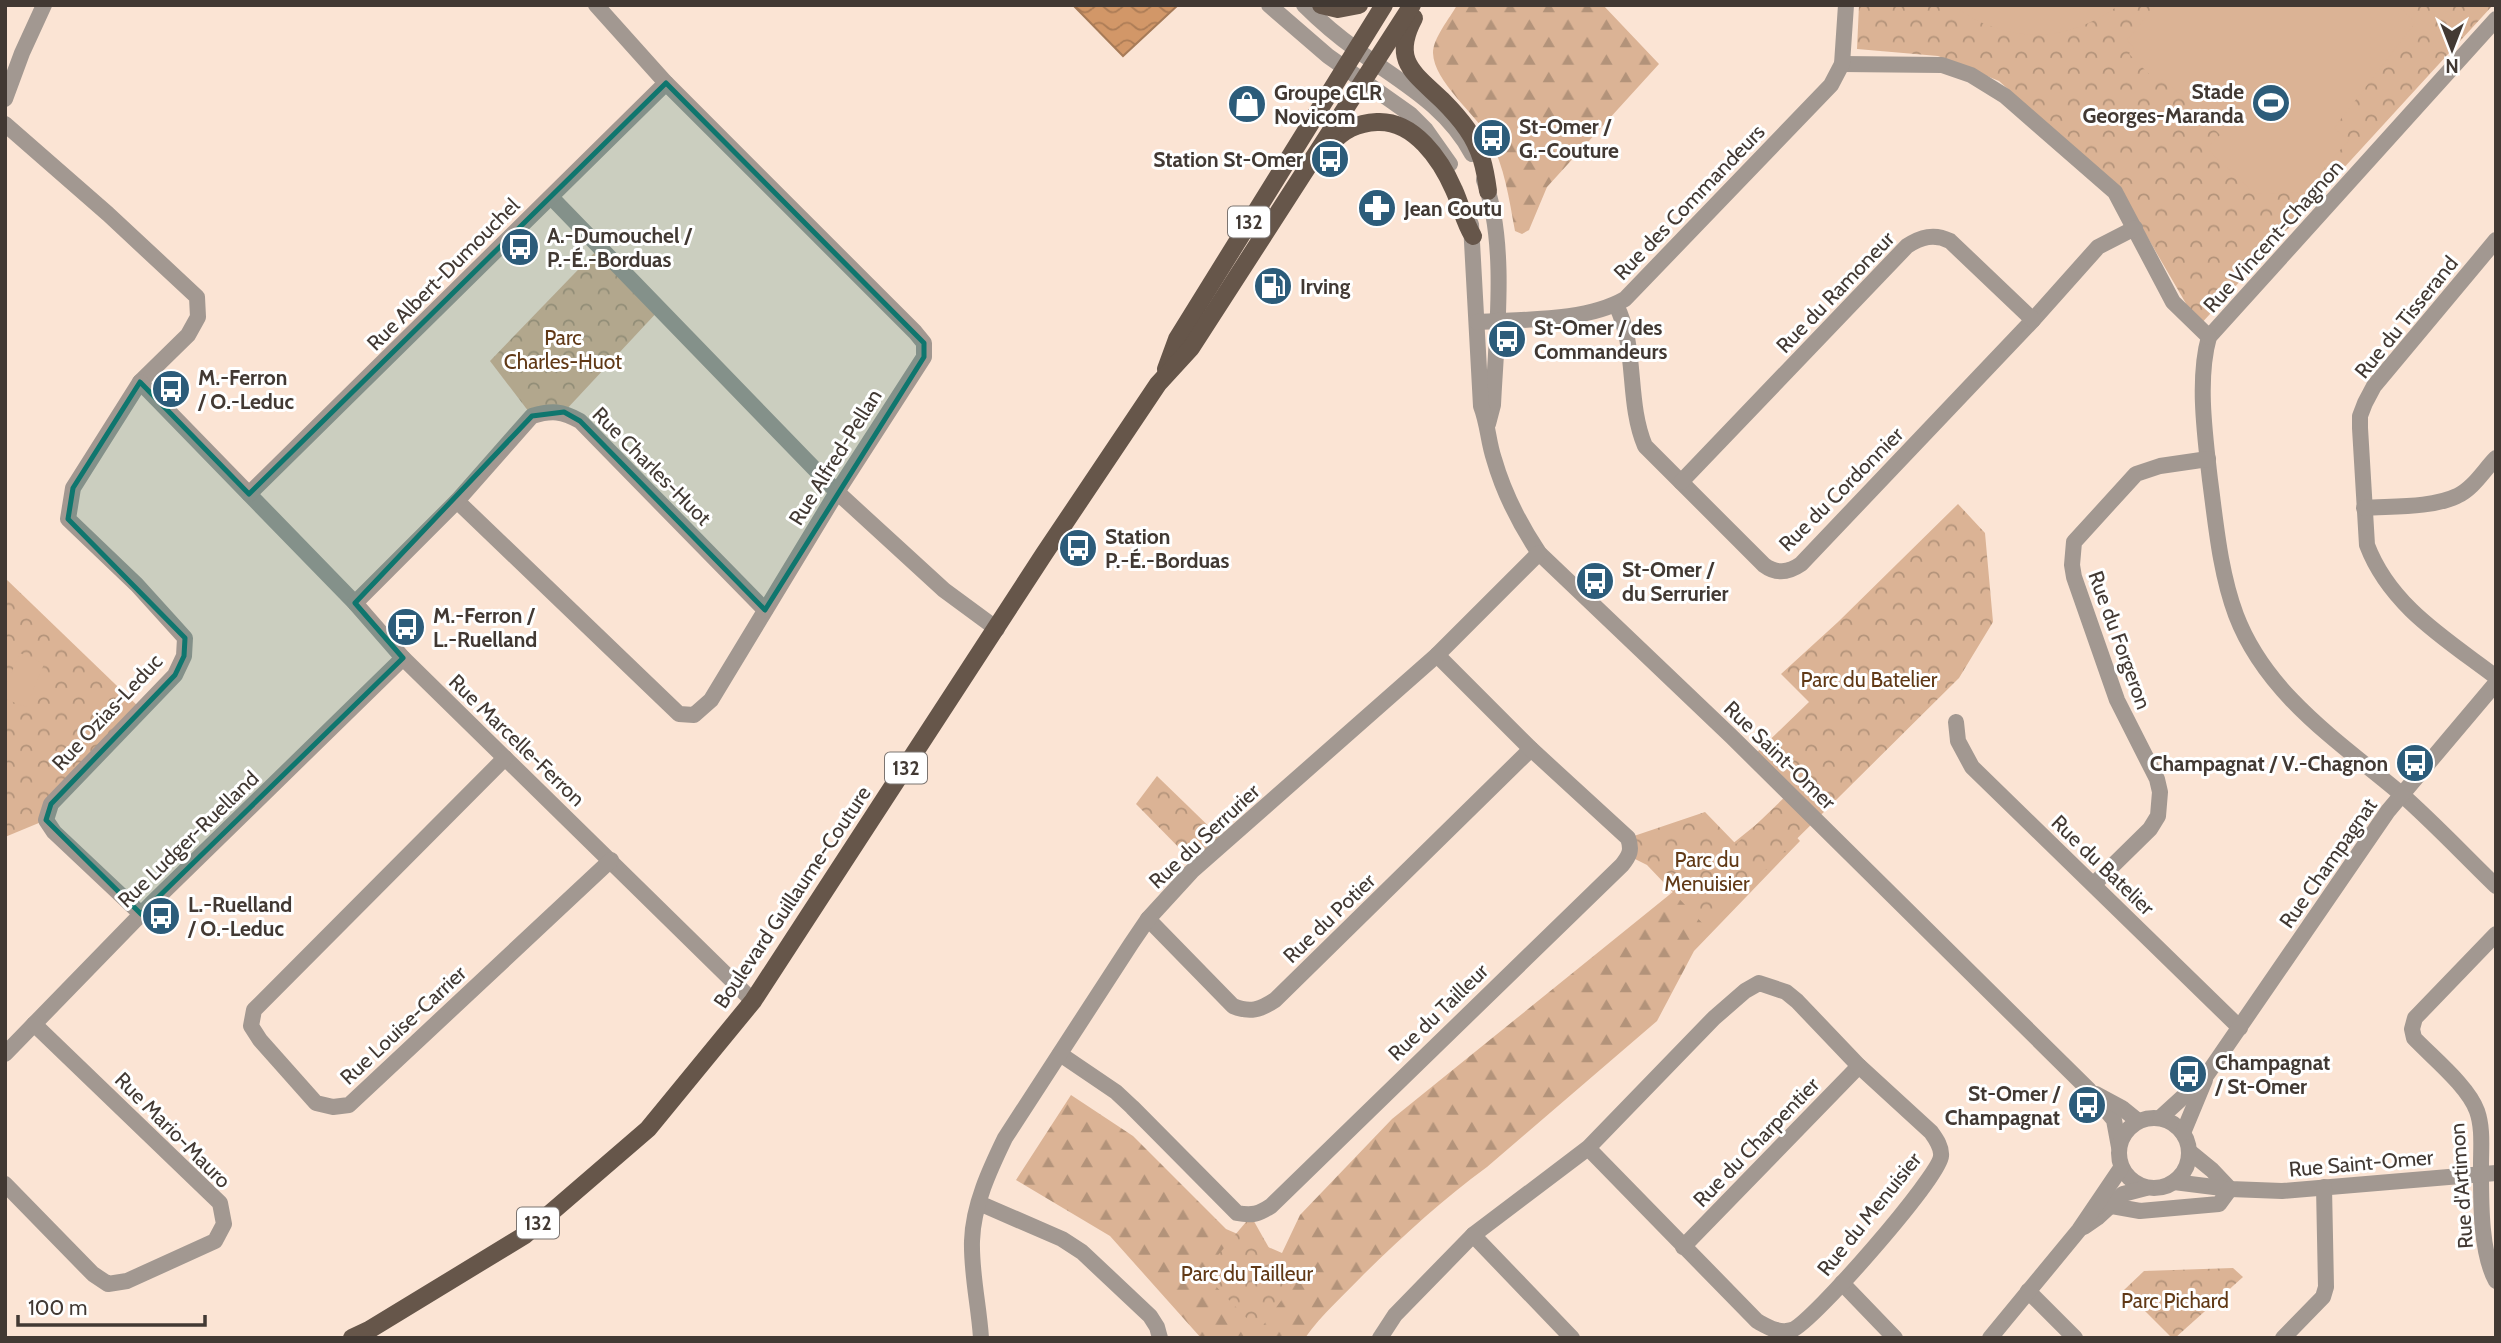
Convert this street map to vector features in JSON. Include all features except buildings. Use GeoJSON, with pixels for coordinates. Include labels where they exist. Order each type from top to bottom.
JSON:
{"type":"FeatureCollection","features":[{"type":"Feature","properties":{"kind":"main road"},"geometry":{"type":"LineString","coordinates":[[1321,5],[1338,9],[1359,5]]}},
{"type":"Feature","properties":{"kind":"main road","name":"Boulevard Guillaume-Couture"},"geometry":{"type":"LineString","coordinates":[[1162,379],[1177,339],[1384,5]]}},
{"type":"Feature","properties":{"kind":"main road","name":"Boulevard Guillaume-Couture"},"geometry":{"type":"LineString","coordinates":[[352,1338],[525,1235],[648,1129],[753,1001],[1162,379],[1191,348],[1412,5]]}},
{"type":"Feature","properties":{"kind":"main road"},"geometry":{"type":"LineString","coordinates":[[1421,5],[1407,31],[1404,44],[1407,65],[1468,131],[1484,163],[1488,191]]}},
{"type":"Feature","properties":{"kind":"main road"},"geometry":{"type":"LineString","coordinates":[[1301,180],[1333,141],[1350,127],[1363,122],[1392,123],[1412,133],[1438,162],[1453,187],[1468,228],[1474,236]]}},
{"type":"Feature","properties":{"kind":"street"},"geometry":{"type":"LineString","coordinates":[[5,100],[22,52],[44,5]]}},
{"type":"Feature","properties":{"kind":"street","name":"Rue Alfred-Pellan"},"geometry":{"type":"LineString","coordinates":[[457,501],[679,714],[694,715],[711,700],[837,492],[924,357],[924,343],[906,322],[666,83],[596,5]]}},
{"type":"Feature","properties":{"kind":"street","name":"Rue Saint-Omer"},"geometry":{"type":"LineString","coordinates":[[1269,5],[1345,69],[1409,114],[1436,143],[1463,189],[1474,236],[1481,406],[1488,424],[1502,487],[1520,525],[1539,553],[1746,750],[2089,1090],[2114,1120],[2119,1147]]}},
{"type":"Feature","properties":{"kind":"street","name":"Rue Saint-Omer"},"geometry":{"type":"LineString","coordinates":[[1304,5],[1357,50],[1426,97],[1444,115],[1466,142],[1488,191],[1496,225],[1493,405],[1488,424]]}},
{"type":"Feature","properties":{"kind":"street","name":"Rue des Commandeurs"},"geometry":{"type":"LineString","coordinates":[[1477,322],[1582,315],[1615,304],[1637,289],[1831,85],[1842,64],[1846,5]]}},
{"type":"Feature","properties":{"kind":"street","name":"Rue Vincent-Chagnon"},"geometry":{"type":"LineString","coordinates":[[2401,794],[2301,710],[2278,686],[2249,643],[2236,616],[2219,550],[2208,459],[2203,364],[2209,337],[2496,19]]}},
{"type":"Feature","properties":{"kind":"street"},"geometry":{"type":"LineString","coordinates":[[1842,64],[1942,65],[1971,75],[2005,96],[2115,192],[2173,302],[2209,337]]}},
{"type":"Feature","properties":{"kind":"street","name":"Rue Albert-Dumouchel"},"geometry":{"type":"LineString","coordinates":[[249,494],[666,83]]}},
{"type":"Feature","properties":{"kind":"street","name":"Rue Ozias-Leduc"},"geometry":{"type":"LineString","coordinates":[[5,124],[197,297],[198,317],[188,335],[140,382],[73,488],[68,519],[137,585],[185,638],[184,656],[175,675],[51,804],[46,820],[54,832],[141,914]]}},
{"type":"Feature","properties":{"kind":"street"},"geometry":{"type":"LineString","coordinates":[[551,197],[837,492],[944,590],[997,628]]}},
{"type":"Feature","properties":{"kind":"street","name":"Rue du Cordonnier"},"geometry":{"type":"LineString","coordinates":[[1615,304],[1625,323],[1633,409],[1646,446],[1764,565],[1773,572],[1794,569],[2033,320],[2098,247],[2135,228]]}},
{"type":"Feature","properties":{"kind":"street","name":"Rue du Ramoneur"},"geometry":{"type":"LineString","coordinates":[[1681,482],[1907,246],[1919,239],[1942,237],[1951,241],[2033,320]]}},
{"type":"Feature","properties":{"kind":"street","name":"Rue du Tisserand"},"geometry":{"type":"LineString","coordinates":[[2496,240],[2374,386],[2360,416],[2367,545],[2375,565],[2407,609],[2496,677]]}},
{"type":"Feature","properties":{"kind":"street","name":"Rue Marcelle-Ferron"},"geometry":{"type":"LineString","coordinates":[[140,382],[355,603],[403,658],[753,1001]]}},
{"type":"Feature","properties":{"kind":"street","name":"Rue Charles-Huot"},"geometry":{"type":"LineString","coordinates":[[355,603],[457,501],[532,416],[550,411],[564,412],[580,421],[765,610]]}},
{"type":"Feature","properties":{"kind":"street"},"geometry":{"type":"LineString","coordinates":[[2364,508],[2437,503],[2458,496],[2496,458]]}},
{"type":"Feature","properties":{"kind":"street","name":"Rue du Forgeron"},"geometry":{"type":"LineString","coordinates":[[2094,884],[2150,829],[2158,816],[2161,792],[2110,682],[2074,577],[2074,542],[2136,474],[2160,466],[2208,459]]}},
{"type":"Feature","properties":{"kind":"street","name":"Rue du Serrurier"},"geometry":{"type":"LineString","coordinates":[[981,1338],[972,1238],[979,1203],[990,1170],[1005,1138],[1148,919],[1192,871],[1437,655],[1539,553]]}},
{"type":"Feature","properties":{"kind":"street","name":"Rue du Tailleur"},"geometry":{"type":"LineString","coordinates":[[1060,1054],[1132,1107],[1237,1213],[1251,1216],[1271,1206],[1629,856],[1631,847],[1628,838],[1531,749],[1437,655]]}},
{"type":"Feature","properties":{"kind":"street","name":"Rue Ludger-Ruelland"},"geometry":{"type":"LineString","coordinates":[[5,1054],[141,914],[403,658]]}},
{"type":"Feature","properties":{"kind":"street","name":"Rue Champagnat"},"geometry":{"type":"LineString","coordinates":[[2160,1118],[2206,1076],[2401,794],[2496,683]]}},
{"type":"Feature","properties":{"kind":"street","name":"Rue du Batelier"},"geometry":{"type":"LineString","coordinates":[[1956,722],[1958,741],[1972,767],[2240,1028]]}},
{"type":"Feature","properties":{"kind":"street","name":"Rue du Potier"},"geometry":{"type":"LineString","coordinates":[[1148,919],[1233,1006],[1245,1011],[1263,1008],[1275,1000],[1531,749]]}},
{"type":"Feature","properties":{"kind":"street","name":"Rue Louise-Carrier"},"geometry":{"type":"LineString","coordinates":[[505,758],[254,1010],[251,1026],[260,1040],[316,1103],[333,1107],[349,1105],[611,860]]}},
{"type":"Feature","properties":{"kind":"street"},"geometry":{"type":"LineString","coordinates":[[2401,794],[2496,886]]}},
{"type":"Feature","properties":{"kind":"street","name":"Rue d'Artimon"},"geometry":{"type":"LineString","coordinates":[[2496,934],[2415,1018],[2412,1029],[2414,1038],[2469,1096],[2477,1112],[2488,1173],[2484,1238],[2489,1269],[2496,1281]]}},
{"type":"Feature","properties":{"kind":"street","name":"Rue du Menuisier"},"geometry":{"type":"LineString","coordinates":[[1380,1338],[1395,1315],[1473,1235],[1588,1148],[1714,1018],[1745,991],[1759,983],[1786,992],[1859,1066],[1931,1132],[1939,1145],[1941,1157],[1936,1170],[1923,1188],[1842,1283],[1798,1327],[1779,1331],[1757,1321],[1588,1148]]}},
{"type":"Feature","properties":{"kind":"street","name":"Rue Mario-Mauro"},"geometry":{"type":"LineString","coordinates":[[5,1184],[93,1274],[108,1284],[127,1281],[215,1241],[224,1224],[220,1203],[34,1024]]}},
{"type":"Feature","properties":{"kind":"street","name":"Rue du Charpentier"},"geometry":{"type":"LineString","coordinates":[[1684,1247],[1859,1066]]}},
{"type":"Feature","properties":{"kind":"street","name":"Rue Champagnat"},"geometry":{"type":"LineString","coordinates":[[2183,1133],[2206,1076]]}},
{"type":"Feature","properties":{"kind":"street","name":"Rue Saint-Omer"},"geometry":{"type":"LineString","coordinates":[[2089,1090],[2122,1108],[2138,1121]]}},
{"type":"Feature","properties":{"kind":"street"},"geometry":{"type":"LineString","coordinates":[[2079,1230],[2112,1206],[2123,1194],[2146,1188],[2166,1187],[2183,1174],[2190,1152],[2183,1133],[2169,1121],[2160,1118],[2138,1121],[2129,1128],[2119,1147],[2121,1167],[2127,1177],[2146,1188]]}},
{"type":"Feature","properties":{"kind":"street"},"geometry":{"type":"LineString","coordinates":[[2112,1206],[2140,1211],[2219,1205],[2230,1189],[2190,1152]]}},
{"type":"Feature","properties":{"kind":"street"},"geometry":{"type":"LineString","coordinates":[[1990,1338],[2079,1230],[2121,1167]]}},
{"type":"Feature","properties":{"kind":"street","name":"Rue Saint-Omer"},"geometry":{"type":"LineString","coordinates":[[2174,1182],[2230,1189],[2282,1191],[2488,1173]]}},
{"type":"Feature","properties":{"kind":"street"},"geometry":{"type":"LineString","coordinates":[[2283,1338],[2323,1297],[2326,1287],[2324,1187]]}},
{"type":"Feature","properties":{"kind":"street"},"geometry":{"type":"LineString","coordinates":[[979,1203],[1062,1239],[1082,1252],[1150,1316],[1160,1338]]}},
{"type":"Feature","properties":{"kind":"street"},"geometry":{"type":"LineString","coordinates":[[1473,1235],[1572,1338]]}},
{"type":"Feature","properties":{"kind":"street"},"geometry":{"type":"LineString","coordinates":[[1842,1283],[1895,1338]]}},
{"type":"Feature","properties":{"kind":"street"},"geometry":{"type":"LineString","coordinates":[[2028,1291],[2075,1338]]}},
{"type":"Feature","properties":{"kind":"highlighted area"},"geometry":{"type":"Polygon","coordinates":[[[666,83],[924,343],[924,357],[765,610],[580,421],[564,412],[532,416],[355,603],[403,658],[141,914],[46,820],[51,804],[175,675],[184,656],[185,638],[68,519],[73,488],[140,382],[249,494],[666,83]]]}},
{"type":"Feature","properties":{"kind":"green space"},"geometry":{"type":"Polygon","coordinates":[[[1457,5],[1603,5],[1659,64],[1547,187],[1529,230],[1522,234],[1515,231],[1503,172],[1489,138],[1447,86],[1435,64],[1433,53],[1436,41],[1457,5]]]}},
{"type":"Feature","properties":{"kind":"green space"},"geometry":{"type":"Polygon","coordinates":[[[1859,5],[2493,5],[2199,326],[2120,190],[1999,81],[1938,56],[1857,49],[1859,5]]]}},
{"type":"Feature","properties":{"kind":"green space"},"geometry":{"type":"Polygon","coordinates":[[[1952,5],[2119,5],[2078,27],[2036,35],[1993,27],[1952,5]]]}},
{"type":"Feature","properties":{"kind":"green space","name":"Stade Georges-Maranda"},"geometry":{"type":"Polygon","coordinates":[[[2156,5],[2398,5],[2415,23],[2334,128],[2349,140],[2303,192],[2255,194],[2206,148],[2220,135],[2164,78],[2158,83],[2129,54],[2134,48],[2127,40],[2156,5]]]}},
{"type":"Feature","properties":{"kind":"green space","name":"Parc Charles-Huot"},"geometry":{"type":"Polygon","coordinates":[[[600,247],[660,309],[564,412],[532,416],[490,361],[600,247]]]}},
{"type":"Feature","properties":{"kind":"green space","name":"Parc du Batelier"},"geometry":{"type":"Polygon","coordinates":[[[1958,504],[1985,533],[1993,622],[1959,678],[1707,928],[1647,865],[1629,856],[1628,838],[1705,812],[1736,844],[1789,793],[1752,757],[1809,702],[1781,674],[1958,504]]]}},
{"type":"Feature","properties":{"kind":"green space"},"geometry":{"type":"Polygon","coordinates":[[[5,578],[142,710],[46,820],[5,837],[5,578]]]}},
{"type":"Feature","properties":{"kind":"green space"},"geometry":{"type":"Polygon","coordinates":[[[20,653],[44,664],[26,707],[5,699],[5,687],[20,653]]]}},
{"type":"Feature","properties":{"kind":"green space"},"geometry":{"type":"Polygon","coordinates":[[[1157,776],[1225,842],[1197,866],[1136,804],[1157,776]]]}},
{"type":"Feature","properties":{"kind":"green space","name":"Parc du Menuisier"},"geometry":{"type":"Polygon","coordinates":[[[1773,811],[1800,841],[1694,951],[1657,1021],[1408,1232],[1333,1305],[1305,1338],[1201,1338],[1110,1236],[1016,1180],[1071,1095],[1133,1136],[1226,1229],[1282,1253],[1300,1215],[1392,1119],[1773,811]]]}},
{"type":"Feature","properties":{"kind":"green space","name":"Parc du Tailleur"},"geometry":{"type":"Polygon","coordinates":[[[1251,1216],[1291,1287],[1259,1331],[1203,1273],[1251,1216]]]}},
{"type":"Feature","properties":{"kind":"green space","name":"Parc Pichard"},"geometry":{"type":"Polygon","coordinates":[[[2233,1268],[2243,1277],[2175,1338],[2124,1290],[2144,1271],[2233,1268]]]}},
{"type":"Feature","properties":{"kind":"water"},"geometry":{"type":"Polygon","coordinates":[[[1073,5],[1178,5],[1123,56],[1073,5]]]}},
{"type":"Feature","properties":{"kind":"place","name":"Stade Georges-Maranda"},"geometry":{"type":"Point","coordinates":[2271,103]}},
{"type":"Feature","properties":{"kind":"place","name":"Groupe CLR Novicom"},"geometry":{"type":"Point","coordinates":[1247,104]}},
{"type":"Feature","properties":{"kind":"place","name":"St-Omer / G.-Couture"},"geometry":{"type":"Point","coordinates":[1492,138]}},
{"type":"Feature","properties":{"kind":"place","name":"Station St-Omer"},"geometry":{"type":"Point","coordinates":[1330,159]}},
{"type":"Feature","properties":{"kind":"place","name":"Jean Coutu"},"geometry":{"type":"Point","coordinates":[1377,208]}},
{"type":"Feature","properties":{"kind":"place","name":"A.-Dumouchel / P.-É.-Borduas"},"geometry":{"type":"Point","coordinates":[520,247]}},
{"type":"Feature","properties":{"kind":"place","name":"Irving"},"geometry":{"type":"Point","coordinates":[1273,286]}},
{"type":"Feature","properties":{"kind":"place","name":"St-Omer / des Commandeurs"},"geometry":{"type":"Point","coordinates":[1507,339]}},
{"type":"Feature","properties":{"kind":"place","name":"M.-Ferron / O.-Leduc"},"geometry":{"type":"Point","coordinates":[171,389]}},
{"type":"Feature","properties":{"kind":"place","name":"Station P.-É.-Borduas"},"geometry":{"type":"Point","coordinates":[1078,548]}},
{"type":"Feature","properties":{"kind":"place","name":"St-Omer / du Serrurier"},"geometry":{"type":"Point","coordinates":[1595,581]}},
{"type":"Feature","properties":{"kind":"place","name":"M.-Ferron / L.-Ruelland"},"geometry":{"type":"Point","coordinates":[406,627]}},
{"type":"Feature","properties":{"kind":"place","name":"Champagnat / V.-Chagnon"},"geometry":{"type":"Point","coordinates":[2415,763]}},
{"type":"Feature","properties":{"kind":"place","name":"L.-Ruelland / O.-Leduc"},"geometry":{"type":"Point","coordinates":[161,916]}},
{"type":"Feature","properties":{"kind":"place","name":"Champagnat / St-Omer"},"geometry":{"type":"Point","coordinates":[2188,1074]}},
{"type":"Feature","properties":{"kind":"place","name":"St-Omer / Champagnat"},"geometry":{"type":"Point","coordinates":[2087,1105]}}]}
